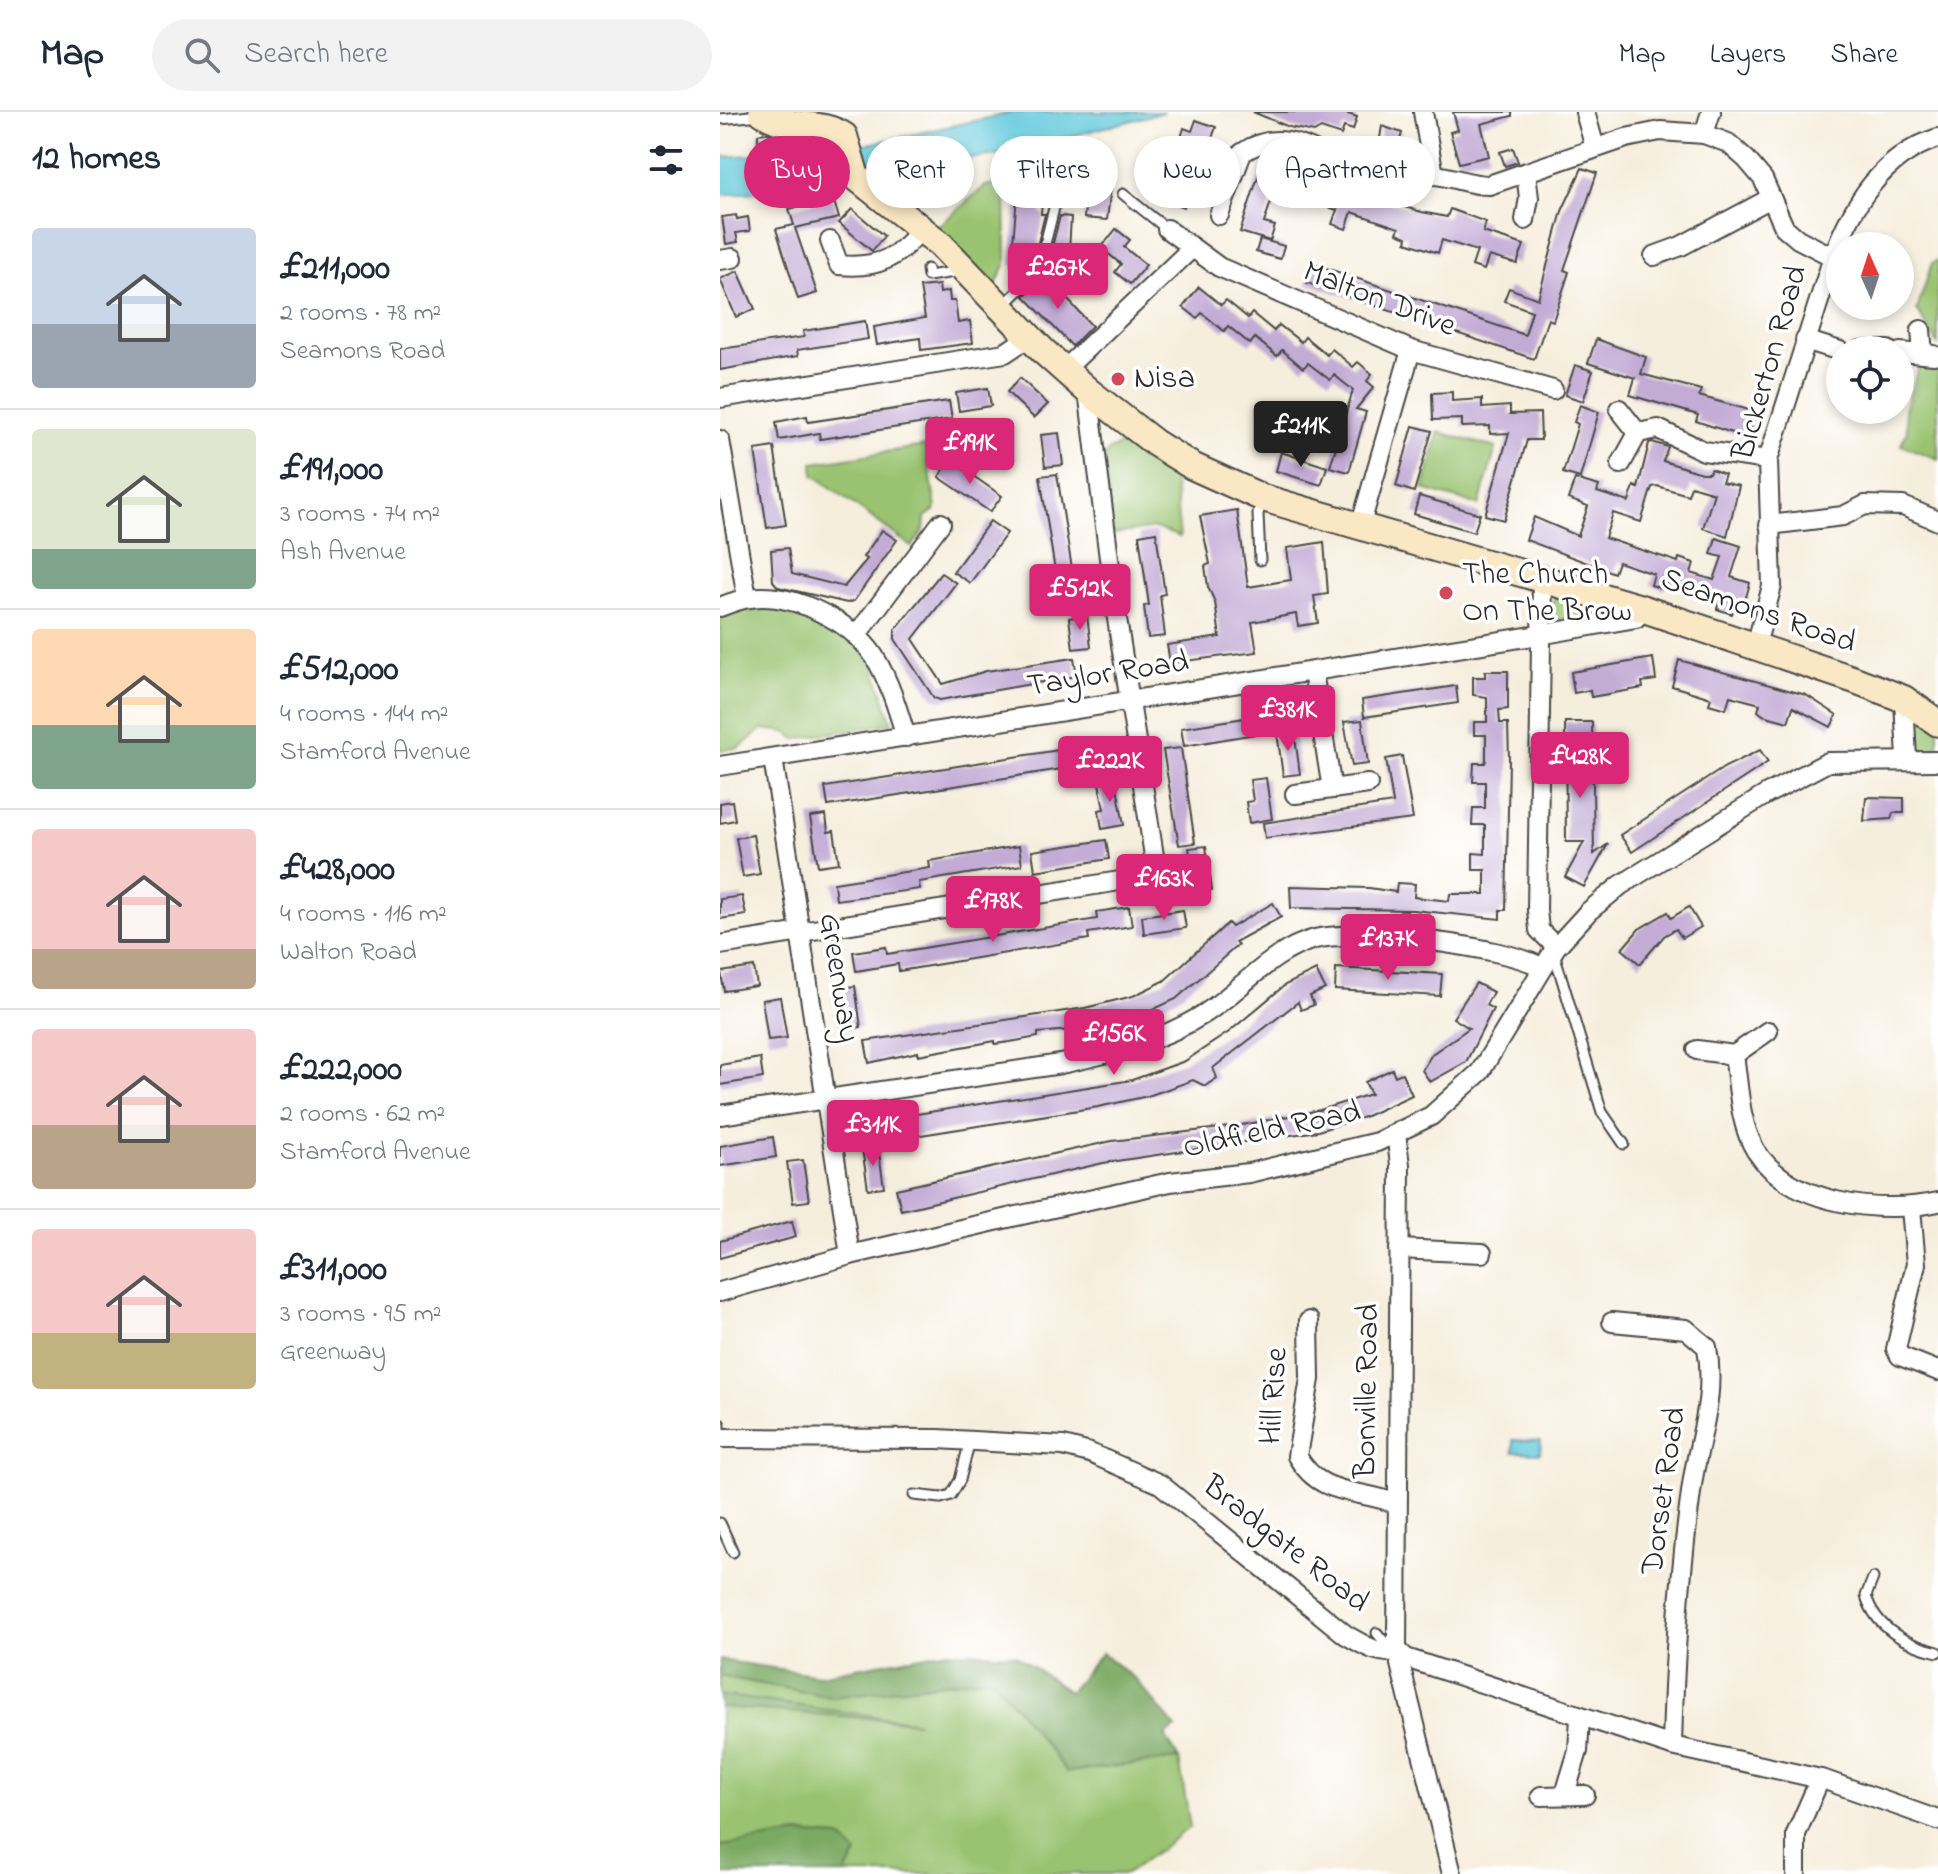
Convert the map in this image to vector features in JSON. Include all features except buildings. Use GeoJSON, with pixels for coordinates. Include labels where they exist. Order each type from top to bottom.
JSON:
{"type":"FeatureCollection","features":[{"type":"Feature","properties":{"kind":"street"},"geometry":{"type":"LineString","coordinates":[[1585,112],[1595,148]]}},
{"type":"Feature","properties":{"kind":"street"},"geometry":{"type":"LineString","coordinates":[[1704,134],[1711,112]]}},
{"type":"Feature","properties":{"kind":"street","name":"Seamons Road"},"geometry":{"type":"LineString","coordinates":[[764,113],[789,124],[829,129],[844,136],[856,177],[922,228],[1064,370],[1168,452],[1237,489],[1641,608],[1904,699],[1938,723]]}},
{"type":"Feature","properties":{"kind":"street"},"geometry":{"type":"LineString","coordinates":[[1416,113],[1423,136]]}},
{"type":"Feature","properties":{"kind":"street"},"geometry":{"type":"LineString","coordinates":[[1435,175],[1469,185],[1489,185],[1595,148],[1660,131],[1704,134],[1728,143],[1746,159],[1763,179],[1791,233],[1826,253]]}},
{"type":"Feature","properties":{"kind":"street","name":"Bickerton Road"},"geometry":{"type":"LineString","coordinates":[[1842,232],[1867,187],[1901,158],[1936,144]]}},
{"type":"Feature","properties":{"kind":"street"},"geometry":{"type":"LineString","coordinates":[[1219,215],[1242,153],[1256,146]]}},
{"type":"Feature","properties":{"kind":"street"},"geometry":{"type":"LineString","coordinates":[[1525,220],[1529,198],[1526,173]]}},
{"type":"Feature","properties":{"kind":"street"},"geometry":{"type":"LineString","coordinates":[[1654,256],[1681,246],[1771,198]]}},
{"type":"Feature","properties":{"kind":"street"},"geometry":{"type":"LineString","coordinates":[[830,241],[840,270],[892,259],[922,228]]}},
{"type":"Feature","properties":{"kind":"street","name":"Malton Drive"},"geometry":{"type":"LineString","coordinates":[[1167,229],[1190,250],[1219,267],[1411,350],[1553,389]]}},
{"type":"Feature","properties":{"kind":"street"},"geometry":{"type":"LineString","coordinates":[[1064,370],[1190,250]]}},
{"type":"Feature","properties":{"kind":"street","name":"Bickerton Road"},"geometry":{"type":"LineString","coordinates":[[1755,649],[1772,586],[1768,460],[1826,278]]}},
{"type":"Feature","properties":{"kind":"street"},"geometry":{"type":"LineString","coordinates":[[1914,353],[1928,354],[1921,330]]}},
{"type":"Feature","properties":{"kind":"street"},"geometry":{"type":"LineString","coordinates":[[720,398],[1005,353],[1029,337]]}},
{"type":"Feature","properties":{"kind":"street"},"geometry":{"type":"LineString","coordinates":[[1805,340],[1826,347]]}},
{"type":"Feature","properties":{"kind":"street"},"geometry":{"type":"LineString","coordinates":[[1360,527],[1411,350]]}},
{"type":"Feature","properties":{"kind":"street"},"geometry":{"type":"LineString","coordinates":[[720,945],[1157,875],[1088,391]]}},
{"type":"Feature","properties":{"kind":"street"},"geometry":{"type":"LineString","coordinates":[[1619,409],[1638,433]]}},
{"type":"Feature","properties":{"kind":"street"},"geometry":{"type":"LineString","coordinates":[[1621,464],[1638,433],[1658,429],[1704,451],[1768,460]]}},
{"type":"Feature","properties":{"kind":"street"},"geometry":{"type":"LineString","coordinates":[[720,440],[747,598]]}},
{"type":"Feature","properties":{"kind":"street"},"geometry":{"type":"LineString","coordinates":[[1769,525],[1843,516],[1865,505],[1903,506],[1938,521]]}},
{"type":"Feature","properties":{"kind":"street"},"geometry":{"type":"LineString","coordinates":[[856,636],[941,523]]}},
{"type":"Feature","properties":{"kind":"street"},"geometry":{"type":"LineString","coordinates":[[1542,578],[1537,910],[1539,930],[1555,949]]}},
{"type":"Feature","properties":{"kind":"street"},"geometry":{"type":"LineString","coordinates":[[720,607],[747,598],[780,600],[807,608],[856,636],[874,656],[906,737]]}},
{"type":"Feature","properties":{"kind":"street","name":"Taylor Road"},"geometry":{"type":"LineString","coordinates":[[720,766],[1539,635],[1636,618],[1641,608]]}},
{"type":"Feature","properties":{"kind":"street"},"geometry":{"type":"LineString","coordinates":[[1313,672],[1332,789]]}},
{"type":"Feature","properties":{"kind":"street"},"geometry":{"type":"LineString","coordinates":[[1904,699],[1907,760]]}},
{"type":"Feature","properties":{"kind":"street","name":"Greenway"},"geometry":{"type":"LineString","coordinates":[[773,758],[850,1255]]}},
{"type":"Feature","properties":{"kind":"street","name":"Oldfield Road"},"geometry":{"type":"LineString","coordinates":[[720,1292],[850,1255],[1170,1182],[1249,1173],[1339,1153],[1396,1133],[1431,1116],[1480,1072],[1555,949],[1589,911],[1621,885],[1767,794],[1828,762],[1938,761]]}},
{"type":"Feature","properties":{"kind":"street"},"geometry":{"type":"LineString","coordinates":[[1295,794],[1368,784]]}},
{"type":"Feature","properties":{"kind":"street"},"geometry":{"type":"LineString","coordinates":[[720,1115],[1061,1064],[1167,1036],[1207,1012],[1291,949],[1315,939],[1348,936],[1444,943],[1523,959],[1543,968]]}},
{"type":"Feature","properties":{"kind":"street"},"geometry":{"type":"LineString","coordinates":[[1697,1050],[1734,1055],[1768,1031]]}},
{"type":"Feature","properties":{"kind":"street"},"geometry":{"type":"LineString","coordinates":[[1734,1055],[1747,1132],[1758,1153],[1778,1172],[1823,1198],[1851,1204],[1911,1208],[1938,1202]]}},
{"type":"Feature","properties":{"kind":"street","name":"Bonville Road"},"geometry":{"type":"LineString","coordinates":[[1396,1133],[1400,1165],[1397,1652],[1452,1874]]}},
{"type":"Feature","properties":{"kind":"street"},"geometry":{"type":"LineString","coordinates":[[1911,1208],[1916,1264],[1896,1349],[1900,1356],[1938,1371]]}},
{"type":"Feature","properties":{"kind":"street"},"geometry":{"type":"LineString","coordinates":[[1399,1249],[1482,1253]]}},
{"type":"Feature","properties":{"kind":"street","name":"Hill Rise"},"geometry":{"type":"LineString","coordinates":[[1309,1321],[1310,1379],[1297,1456],[1308,1474],[1323,1486],[1376,1496],[1397,1504]]}},
{"type":"Feature","properties":{"kind":"street","name":"Dorset Road"},"geometry":{"type":"LineString","coordinates":[[1612,1322],[1686,1329],[1707,1347],[1709,1359],[1707,1423],[1692,1482],[1673,1687],[1672,1746]]}},
{"type":"Feature","properties":{"kind":"street","name":"Bradgate Road"},"geometry":{"type":"LineString","coordinates":[[720,1437],[970,1440],[1063,1446],[1090,1453],[1160,1484],[1346,1635],[1376,1650],[1397,1652],[1672,1746],[1820,1779],[1938,1820]]}},
{"type":"Feature","properties":{"kind":"street"},"geometry":{"type":"LineString","coordinates":[[1565,1794],[1578,1751],[1580,1717]]}},
{"type":"Feature","properties":{"kind":"street"},"geometry":{"type":"LineString","coordinates":[[1796,1874],[1796,1834],[1820,1779]]}},
{"type":"Feature","properties":{"kind":"street"},"geometry":{"type":"LineString","coordinates":[[1541,1796],[1585,1795]]}},
{"type":"Feature","properties":{"kind":"lane"},"geometry":{"type":"LineString","coordinates":[[720,119],[764,113]]}},
{"type":"Feature","properties":{"kind":"lane"},"geometry":{"type":"LineString","coordinates":[[1123,194],[1167,229]]}},
{"type":"Feature","properties":{"kind":"lane"},"geometry":{"type":"LineString","coordinates":[[1001,308],[1038,272],[1054,208]]}},
{"type":"Feature","properties":{"kind":"lane"},"geometry":{"type":"LineString","coordinates":[[927,269],[928,276],[955,272],[961,266]]}},
{"type":"Feature","properties":{"kind":"lane"},"geometry":{"type":"LineString","coordinates":[[1260,560],[1258,514],[1263,498]]}},
{"type":"Feature","properties":{"kind":"lane"},"geometry":{"type":"LineString","coordinates":[[1555,949],[1602,1112],[1624,1144]]}},
{"type":"Feature","properties":{"kind":"lane"},"geometry":{"type":"LineString","coordinates":[[720,1424],[720,1437]]}},
{"type":"Feature","properties":{"kind":"lane"},"geometry":{"type":"LineString","coordinates":[[914,1495],[941,1498],[951,1495],[960,1480],[970,1440]]}},
{"type":"Feature","properties":{"kind":"lane"},"geometry":{"type":"LineString","coordinates":[[720,1523],[733,1552]]}},
{"type":"Feature","properties":{"kind":"lane"},"geometry":{"type":"LineString","coordinates":[[1873,1578],[1866,1596],[1879,1622],[1897,1637],[1938,1652]]}},
{"type":"Feature","properties":{"kind":"lane"},"geometry":{"type":"LineString","coordinates":[[1377,1633],[1397,1652]]}},
{"type":"Feature","properties":{"kind":"green space"},"geometry":{"type":"Polygon","coordinates":[[[990,185],[990,208],[1005,208],[1006,263],[995,287],[934,230],[960,208],[974,208],[974,195],[990,185]]]}},
{"type":"Feature","properties":{"kind":"green space"},"geometry":{"type":"Polygon","coordinates":[[[1938,260],[1938,345],[1917,310],[1932,263],[1938,260]]]}},
{"type":"Feature","properties":{"kind":"green space"},"geometry":{"type":"Polygon","coordinates":[[[1919,366],[1938,366],[1938,459],[1901,445],[1906,424],[1914,424],[1914,382],[1919,366]]]}},
{"type":"Feature","properties":{"kind":"green space"},"geometry":{"type":"Polygon","coordinates":[[[1439,432],[1496,448],[1479,505],[1423,489],[1439,432]]]}},
{"type":"Feature","properties":{"kind":"green space"},"geometry":{"type":"Polygon","coordinates":[[[1125,443],[1173,474],[1180,537],[1155,528],[1113,534],[1104,459],[1109,450],[1125,443]]]}},
{"type":"Feature","properties":{"kind":"green space"},"geometry":{"type":"Polygon","coordinates":[[[926,446],[936,509],[925,517],[924,530],[912,547],[814,475],[813,463],[926,446]]]}},
{"type":"Feature","properties":{"kind":"green space"},"geometry":{"type":"Polygon","coordinates":[[[1558,596],[1608,611],[1609,614],[1564,622],[1553,618],[1552,602],[1558,596]]]}},
{"type":"Feature","properties":{"kind":"green space"},"geometry":{"type":"Polygon","coordinates":[[[744,599],[807,610],[871,657],[892,723],[796,739],[786,732],[762,729],[739,748],[720,750],[720,609],[744,599]]]}},
{"type":"Feature","properties":{"kind":"green space"},"geometry":{"type":"Polygon","coordinates":[[[1904,699],[1938,723],[1938,761],[1907,760],[1904,699]]]}},
{"type":"Feature","properties":{"kind":"green space"},"geometry":{"type":"Polygon","coordinates":[[[948,1651],[1016,1655],[1069,1692],[1102,1653],[1136,1680],[1176,1728],[1165,1736],[1179,1759],[1067,1772],[992,1677],[832,1697],[720,1676],[720,1660],[819,1675],[948,1651]]]}},
{"type":"Feature","properties":{"kind":"green space"},"geometry":{"type":"Polygon","coordinates":[[[720,1676],[832,1697],[992,1677],[1067,1772],[1179,1759],[1190,1827],[1126,1874],[720,1874],[720,1676]]]}},
{"type":"Feature","properties":{"kind":"green space"},"geometry":{"type":"Polygon","coordinates":[[[720,1695],[918,1722],[720,1707],[720,1695]]]}},
{"type":"Feature","properties":{"kind":"green space"},"geometry":{"type":"Polygon","coordinates":[[[799,1834],[840,1837],[857,1853],[846,1874],[720,1874],[720,1846],[799,1834]]]}},
{"type":"Feature","properties":{"kind":"water"},"geometry":{"type":"Polygon","coordinates":[[[1015,112],[1164,112],[1071,136],[990,136],[990,156],[974,158],[974,136],[905,136],[1015,112]]]}},
{"type":"Feature","properties":{"kind":"water"},"geometry":{"type":"Polygon","coordinates":[[[866,145],[866,172],[850,175],[850,148],[866,145]]]}},
{"type":"Feature","properties":{"kind":"water"},"geometry":{"type":"Polygon","coordinates":[[[744,156],[744,193],[720,195],[720,157],[744,156]]]}},
{"type":"Feature","properties":{"kind":"water"},"geometry":{"type":"Polygon","coordinates":[[[1513,1440],[1541,1441],[1540,1453],[1513,1452],[1513,1440]]]}},
{"type":"Feature","properties":{"kind":"place","name":"Nisa"},"geometry":{"type":"Point","coordinates":[1118,379]}},
{"type":"Feature","properties":{"kind":"place","name":"The Church On The Brow"},"geometry":{"type":"Point","coordinates":[1446,593]}}]}
